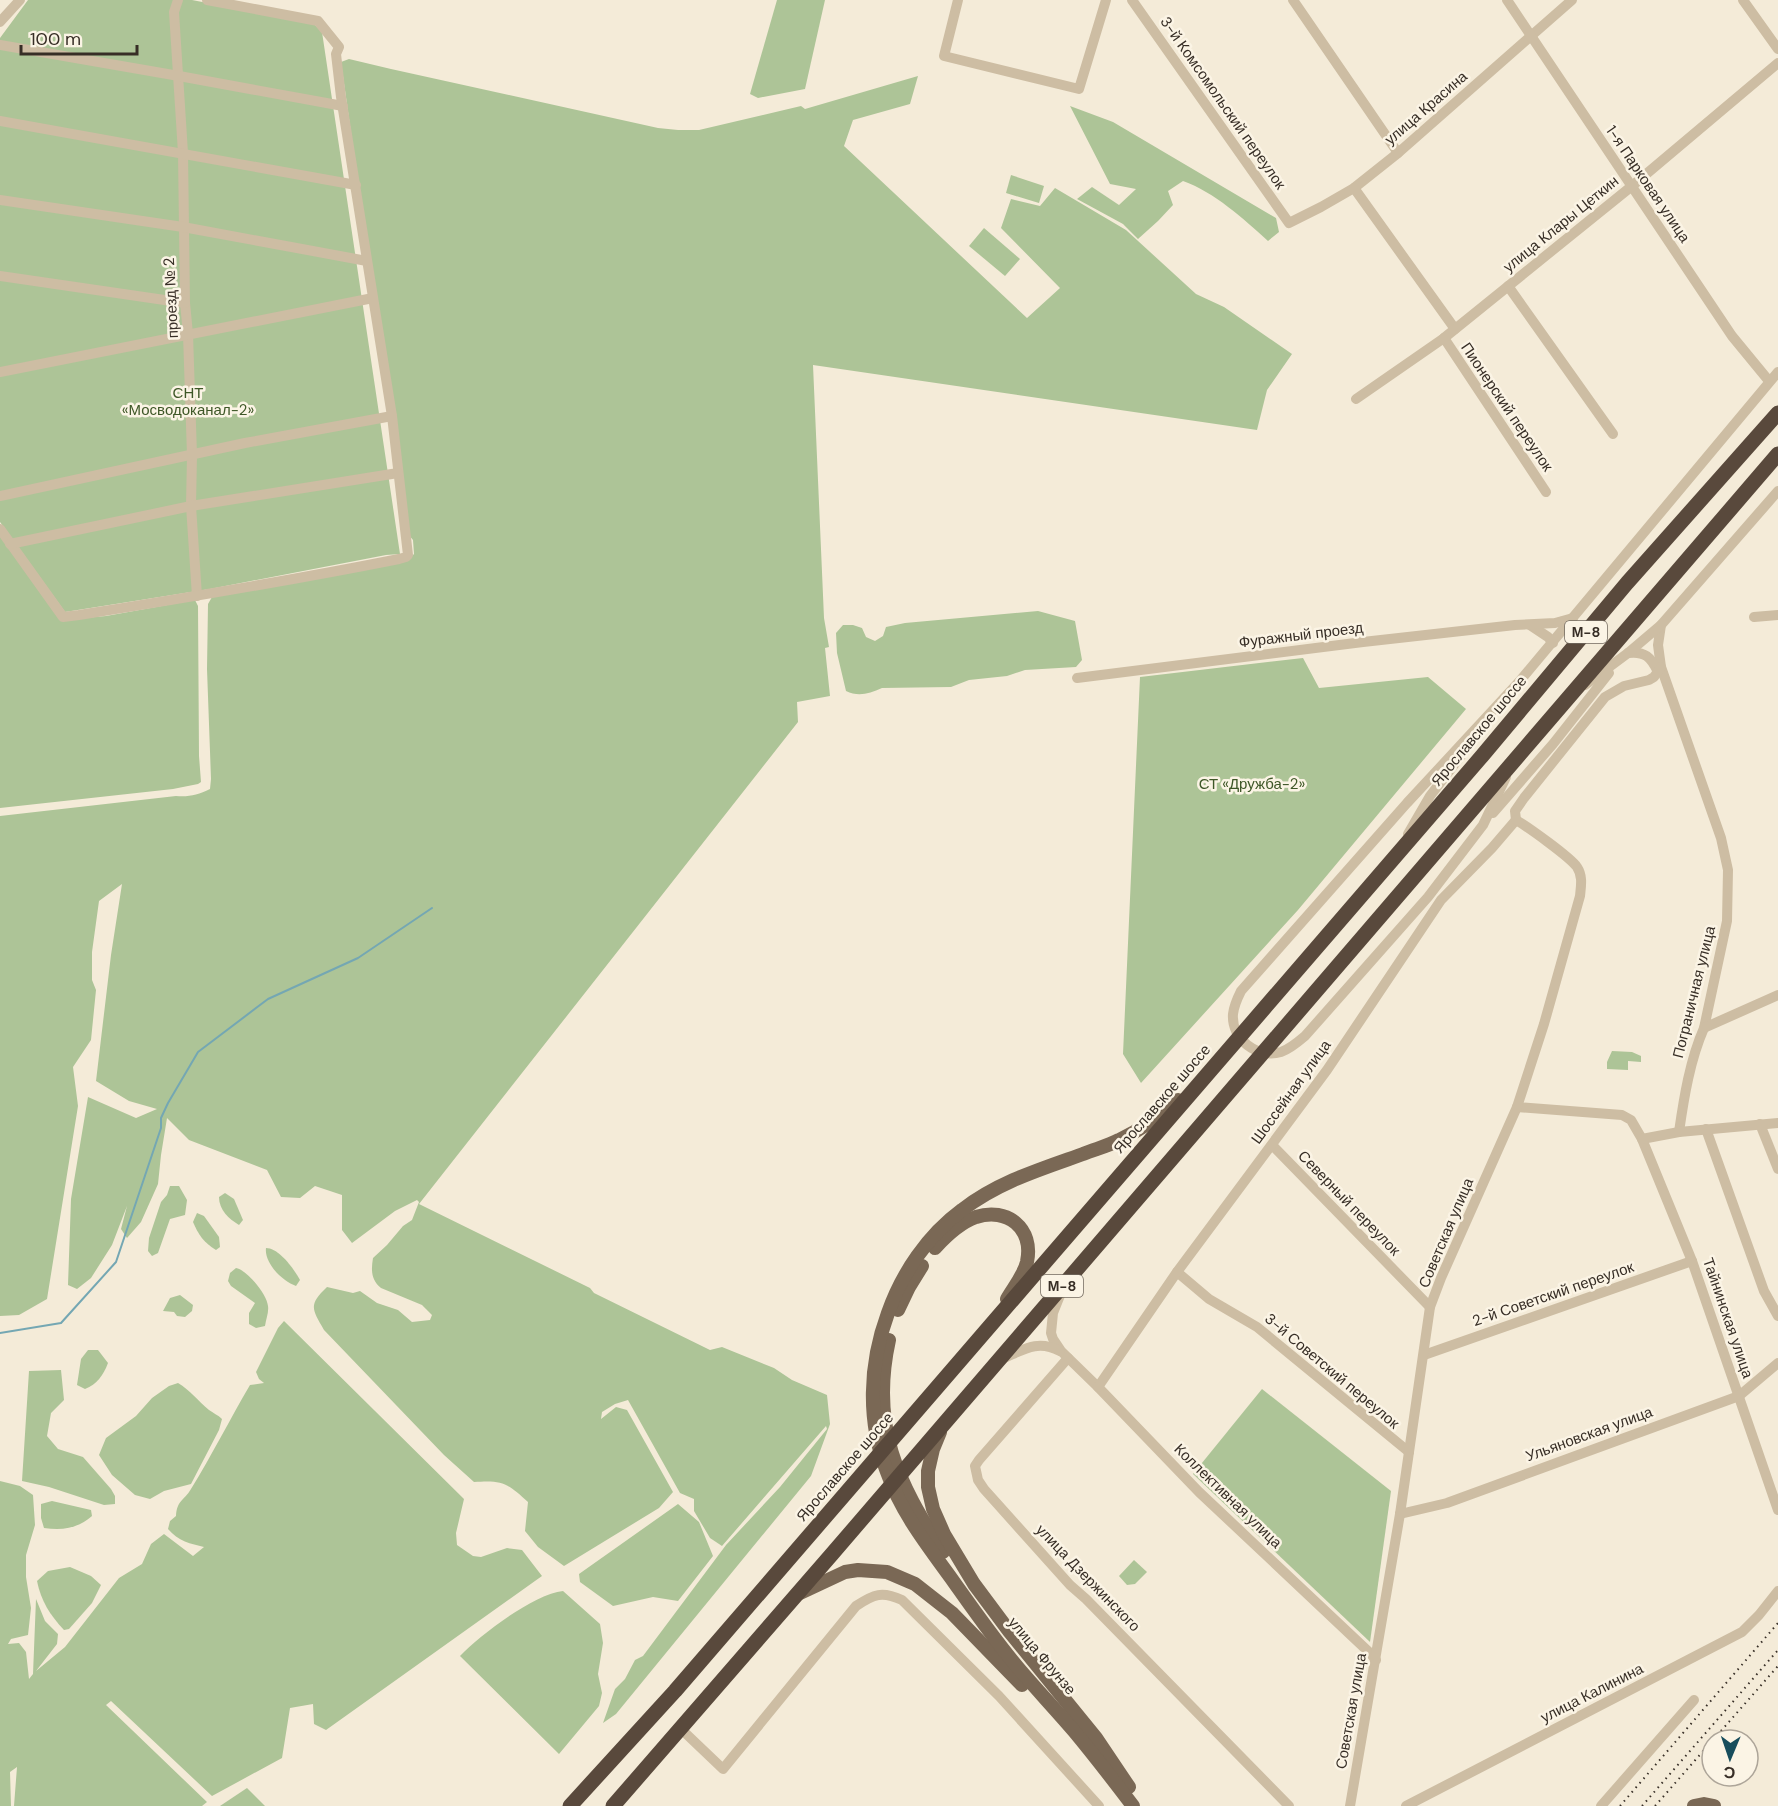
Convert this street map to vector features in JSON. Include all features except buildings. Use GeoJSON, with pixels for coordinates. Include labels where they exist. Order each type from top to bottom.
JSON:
{"type":"FeatureCollection","features":[{"type":"Feature","properties":{"kind":"highway","name":"Ярославское шоссе"},"geometry":{"type":"LineString","coordinates":[[570,1806],[675,1691],[1397,854],[1627,583],[1778,413]]}},
{"type":"Feature","properties":{"kind":"highway","name":"М-8"},"geometry":{"type":"LineString","coordinates":[[613,1806],[1778,454]]}},
{"type":"Feature","properties":{"kind":"main road"},"geometry":{"type":"LineString","coordinates":[[878,1381],[876,1355],[883,1326],[900,1283],[929,1242],[948,1221],[995,1188],[1117,1141],[1142,1128],[1162,1114],[1206,1074]]}},
{"type":"Feature","properties":{"kind":"main road"},"geometry":{"type":"LineString","coordinates":[[878,1381],[901,1304],[921,1267],[936,1248],[960,1225],[975,1218],[998,1215],[1008,1217],[1016,1223],[1026,1238],[1028,1250],[1027,1264],[991,1326]]}},
{"type":"Feature","properties":{"kind":"main road","name":"улица Фрунзе"},"geometry":{"type":"LineString","coordinates":[[878,1381],[874,1421],[880,1453],[894,1490],[998,1642],[1074,1732],[1143,1806]]}},
{"type":"Feature","properties":{"kind":"main road"},"geometry":{"type":"LineString","coordinates":[[945,1423],[933,1449],[928,1471],[929,1495],[944,1534],[974,1584],[1096,1738],[1125,1789]]}},
{"type":"Feature","properties":{"kind":"main road"},"geometry":{"type":"LineString","coordinates":[[797,1595],[845,1572],[858,1570],[887,1572],[915,1584],[952,1613],[1125,1789]]}},
{"type":"Feature","properties":{"kind":"main road","name":"улица Фрунзе"},"geometry":{"type":"LineString","coordinates":[[1125,1789],[1133,1806]]}},
{"type":"Feature","properties":{"kind":"main road"},"geometry":{"type":"LineString","coordinates":[[1696,1805],[1714,1806]]}},
{"type":"Feature","properties":{"kind":"street"},"geometry":{"type":"LineString","coordinates":[[0,22],[20,0]]}},
{"type":"Feature","properties":{"kind":"street","name":"проезд № 2"},"geometry":{"type":"LineString","coordinates":[[178,0],[174,12],[183,153],[185,303],[188,334],[192,455],[191,506],[196,596]]}},
{"type":"Feature","properties":{"kind":"street"},"geometry":{"type":"LineString","coordinates":[[0,529],[63,616],[196,596],[408,555],[392,416],[343,106],[336,54],[339,47],[318,21],[207,0]]}},
{"type":"Feature","properties":{"kind":"street"},"geometry":{"type":"LineString","coordinates":[[958,0],[944,56],[1079,89],[1106,0]]}},
{"type":"Feature","properties":{"kind":"street","name":"3-й Комсомольский переулок"},"geometry":{"type":"LineString","coordinates":[[1132,0],[1289,223]]}},
{"type":"Feature","properties":{"kind":"street"},"geometry":{"type":"LineString","coordinates":[[1293,0],[1398,153]]}},
{"type":"Feature","properties":{"kind":"street","name":"1-я Парковая улица"},"geometry":{"type":"LineString","coordinates":[[1507,0],[1732,336],[1769,381]]}},
{"type":"Feature","properties":{"kind":"street","name":"улица Красина"},"geometry":{"type":"LineString","coordinates":[[1289,223],[1354,188],[1398,153],[1572,0]]}},
{"type":"Feature","properties":{"kind":"street"},"geometry":{"type":"LineString","coordinates":[[1743,0],[1778,49]]}},
{"type":"Feature","properties":{"kind":"street"},"geometry":{"type":"LineString","coordinates":[[0,45],[343,106]]}},
{"type":"Feature","properties":{"kind":"street","name":"улица Клары Цеткин"},"geometry":{"type":"LineString","coordinates":[[1356,399],[1444,338],[1632,186],[1778,63]]}},
{"type":"Feature","properties":{"kind":"street"},"geometry":{"type":"LineString","coordinates":[[0,121],[356,185]]}},
{"type":"Feature","properties":{"kind":"street"},"geometry":{"type":"LineString","coordinates":[[1354,188],[1455,329]]}},
{"type":"Feature","properties":{"kind":"street"},"geometry":{"type":"LineString","coordinates":[[0,200],[183,227],[367,261]]}},
{"type":"Feature","properties":{"kind":"street"},"geometry":{"type":"LineString","coordinates":[[0,276],[185,303]]}},
{"type":"Feature","properties":{"kind":"street"},"geometry":{"type":"LineString","coordinates":[[1508,286],[1613,434]]}},
{"type":"Feature","properties":{"kind":"street"},"geometry":{"type":"LineString","coordinates":[[0,372],[373,298]]}},
{"type":"Feature","properties":{"kind":"street","name":"Пионерский переулок"},"geometry":{"type":"LineString","coordinates":[[1444,338],[1546,492]]}},
{"type":"Feature","properties":{"kind":"street"},"geometry":{"type":"LineString","coordinates":[[1618,661],[1553,744],[1483,825],[1428,897],[1319,1020],[1294,1045],[1282,1052],[1269,1054],[1245,1044],[1237,1035],[1233,1025],[1235,1004],[1240,991],[1553,643],[1778,372]]}},
{"type":"Feature","properties":{"kind":"street"},"geometry":{"type":"LineString","coordinates":[[0,496],[392,416]]}},
{"type":"Feature","properties":{"kind":"street"},"geometry":{"type":"LineString","coordinates":[[10,544],[191,506],[398,473]]}},
{"type":"Feature","properties":{"kind":"street"},"geometry":{"type":"LineString","coordinates":[[1570,696],[1618,661],[1661,625],[1778,491]]}},
{"type":"Feature","properties":{"kind":"street"},"geometry":{"type":"LineString","coordinates":[[1754,617],[1778,615]]}},
{"type":"Feature","properties":{"kind":"street","name":"Фуражный проезд"},"geometry":{"type":"LineString","coordinates":[[1077,678],[1381,640],[1515,625],[1555,623],[1573,618]]}},
{"type":"Feature","properties":{"kind":"street"},"geometry":{"type":"LineString","coordinates":[[1530,625],[1548,636],[1553,643]]}},
{"type":"Feature","properties":{"kind":"street","name":"Пограничная улица"},"geometry":{"type":"LineString","coordinates":[[1659,669],[1658,645],[1661,625]]}},
{"type":"Feature","properties":{"kind":"street","name":"Пограничная улица"},"geometry":{"type":"LineString","coordinates":[[1628,653],[1645,653],[1659,669],[1721,838],[1728,870],[1727,921],[1704,1028],[1698,1041],[1677,1132]]}},
{"type":"Feature","properties":{"kind":"street","name":"Шоссейная улица"},"geometry":{"type":"LineString","coordinates":[[1098,1387],[1177,1272],[1326,1070],[1441,900],[1516,820],[1515,811],[1524,798],[1605,697],[1624,686],[1649,680],[1659,669]]}},
{"type":"Feature","properties":{"kind":"street"},"geometry":{"type":"LineString","coordinates":[[1397,854],[1430,796],[1519,682]]}},
{"type":"Feature","properties":{"kind":"street"},"geometry":{"type":"LineString","coordinates":[[1483,825],[1511,765]]}},
{"type":"Feature","properties":{"kind":"street","name":"Советская улица"},"geometry":{"type":"LineString","coordinates":[[1350,1806],[1400,1514],[1430,1307],[1517,1107],[1544,1024],[1582,880],[1578,868],[1567,858],[1516,820]]}},
{"type":"Feature","properties":{"kind":"street"},"geometry":{"type":"LineString","coordinates":[[1704,1028],[1778,995]]}},
{"type":"Feature","properties":{"kind":"street","name":"Тайнинская улица"},"geometry":{"type":"LineString","coordinates":[[1517,1107],[1622,1115],[1630,1120],[1642,1139],[1692,1261],[1778,1510]]}},
{"type":"Feature","properties":{"kind":"street"},"geometry":{"type":"LineString","coordinates":[[1642,1139],[1677,1132],[1778,1123]]}},
{"type":"Feature","properties":{"kind":"street"},"geometry":{"type":"LineString","coordinates":[[1760,1124],[1778,1169]]}},
{"type":"Feature","properties":{"kind":"street"},"geometry":{"type":"LineString","coordinates":[[1706,1129],[1764,1291],[1778,1316]]}},
{"type":"Feature","properties":{"kind":"street","name":"Северный переулок"},"geometry":{"type":"LineString","coordinates":[[1272,1145],[1430,1307]]}},
{"type":"Feature","properties":{"kind":"street","name":"2-й Советский переулок"},"geometry":{"type":"LineString","coordinates":[[1424,1355],[1692,1261]]}},
{"type":"Feature","properties":{"kind":"street","name":"3-й Советский переулок"},"geometry":{"type":"LineString","coordinates":[[1177,1272],[1209,1299],[1257,1327],[1409,1452]]}},
{"type":"Feature","properties":{"kind":"street","name":"Коллективная улица"},"geometry":{"type":"LineString","coordinates":[[1064,1285],[1053,1313],[1051,1326],[1053,1339],[1064,1354],[1199,1492],[1376,1660]]}},
{"type":"Feature","properties":{"kind":"street"},"geometry":{"type":"LineString","coordinates":[[999,1360],[1035,1345],[1050,1346],[1064,1354]]}},
{"type":"Feature","properties":{"kind":"street","name":"улица Дзержинского"},"geometry":{"type":"LineString","coordinates":[[1064,1354],[979,1460],[975,1466],[978,1480],[1070,1585],[1290,1806]]}},
{"type":"Feature","properties":{"kind":"street","name":"Ульяновская улица"},"geometry":{"type":"LineString","coordinates":[[1400,1514],[1447,1503],[1739,1396],[1778,1363]]}},
{"type":"Feature","properties":{"kind":"street","name":"улица Калинина"},"geometry":{"type":"LineString","coordinates":[[1406,1806],[1742,1632],[1778,1591]]}},
{"type":"Feature","properties":{"kind":"street"},"geometry":{"type":"LineString","coordinates":[[680,1728],[723,1769],[856,1606],[875,1595],[890,1594],[902,1600],[999,1696],[1099,1806]]}},
{"type":"Feature","properties":{"kind":"street"},"geometry":{"type":"LineString","coordinates":[[1601,1806],[1694,1700]]}},
{"type":"Feature","properties":{"kind":"green space","name":"СНТ «Мосводоканал-2»"},"geometry":{"type":"Polygon","coordinates":[[[28,0],[192,0],[314,24],[322,32],[400,554],[210,589],[65,612],[0,522],[0,38],[28,0]]]}},
{"type":"Feature","properties":{"kind":"green space"},"geometry":{"type":"Polygon","coordinates":[[[777,0],[825,0],[805,89],[758,98],[750,94],[777,0]]]}},
{"type":"Feature","properties":{"kind":"green space"},"geometry":{"type":"Polygon","coordinates":[[[349,59],[658,128],[678,130],[699,130],[801,106],[805,109],[918,76],[910,104],[853,120],[844,146],[1027,318],[1060,288],[1001,228],[1011,199],[1040,206],[1055,188],[1126,230],[1196,294],[1224,307],[1292,354],[1267,390],[1257,430],[813,365],[824,618],[829,647],[825,648],[830,696],[797,702],[798,722],[419,1204],[710,1350],[722,1347],[774,1368],[792,1380],[827,1395],[830,1424],[811,1476],[616,1714],[603,1723],[615,1689],[625,1679],[635,1660],[643,1656],[726,1545],[780,1487],[827,1429],[826,1426],[722,1546],[710,1538],[694,1511],[694,1499],[680,1493],[628,1400],[615,1404],[602,1412],[601,1419],[616,1407],[627,1410],[673,1492],[659,1508],[564,1566],[538,1547],[525,1531],[528,1502],[504,1484],[474,1482],[444,1455],[324,1330],[317,1317],[315,1303],[327,1287],[353,1293],[360,1291],[377,1303],[398,1310],[412,1322],[430,1320],[432,1315],[422,1305],[381,1288],[375,1282],[372,1271],[373,1258],[403,1226],[412,1220],[419,1202],[417,1200],[395,1211],[352,1243],[342,1230],[342,1195],[315,1186],[300,1198],[281,1197],[267,1170],[189,1140],[167,1118],[158,1184],[141,1222],[127,1238],[121,1229],[127,1206],[112,1245],[91,1278],[77,1289],[68,1285],[71,1199],[88,1097],[136,1118],[157,1109],[129,1101],[96,1081],[122,884],[99,901],[92,952],[92,980],[96,990],[91,1040],[73,1067],[78,1106],[47,1299],[19,1315],[0,1316],[0,816],[189,796],[210,789],[207,669],[208,604],[212,597],[410,558],[414,554],[413,540],[408,534],[341,62],[349,59]]]}},
{"type":"Feature","properties":{"kind":"green space"},"geometry":{"type":"Polygon","coordinates":[[[1070,106],[1113,122],[1276,218],[1279,232],[1268,241],[1217,199],[1183,181],[1168,191],[1173,205],[1138,239],[1123,224],[1077,199],[1092,187],[1119,205],[1136,189],[1110,184],[1070,106]]]}},
{"type":"Feature","properties":{"kind":"green space"},"geometry":{"type":"Polygon","coordinates":[[[1011,175],[1044,186],[1039,203],[1006,193],[1011,175]]]}},
{"type":"Feature","properties":{"kind":"green space"},"geometry":{"type":"Polygon","coordinates":[[[984,228],[1020,259],[1005,276],[969,246],[984,228]]]}},
{"type":"Feature","properties":{"kind":"green space"},"geometry":{"type":"Polygon","coordinates":[[[0,536],[61,620],[106,616],[195,600],[198,606],[201,782],[173,789],[0,808],[0,536]]]}},
{"type":"Feature","properties":{"kind":"green space"},"geometry":{"type":"Polygon","coordinates":[[[1038,611],[1075,621],[1082,660],[1076,667],[1025,670],[1007,676],[969,680],[951,687],[882,688],[859,694],[846,691],[837,653],[836,633],[843,625],[862,628],[866,637],[875,641],[883,636],[886,627],[905,623],[1038,611]]]}},
{"type":"Feature","properties":{"kind":"green space","name":"СТ «Дружба-2»"},"geometry":{"type":"Polygon","coordinates":[[[1303,658],[1319,688],[1428,677],[1466,709],[1298,910],[1141,1083],[1123,1054],[1140,677],[1303,658]]]}},
{"type":"Feature","properties":{"kind":"green space"},"geometry":{"type":"Polygon","coordinates":[[[1612,1051],[1632,1052],[1641,1056],[1641,1062],[1628,1061],[1628,1070],[1607,1069],[1607,1062],[1612,1051]]]}},
{"type":"Feature","properties":{"kind":"green space"},"geometry":{"type":"Polygon","coordinates":[[[170,1186],[179,1186],[187,1200],[185,1215],[170,1219],[158,1253],[152,1256],[148,1251],[149,1238],[161,1202],[170,1186]]]}},
{"type":"Feature","properties":{"kind":"green space"},"geometry":{"type":"Polygon","coordinates":[[[225,1193],[234,1199],[243,1220],[239,1225],[228,1217],[221,1206],[219,1197],[225,1193]]]}},
{"type":"Feature","properties":{"kind":"green space"},"geometry":{"type":"Polygon","coordinates":[[[197,1213],[204,1216],[219,1237],[220,1247],[216,1250],[197,1230],[193,1222],[197,1213]]]}},
{"type":"Feature","properties":{"kind":"green space"},"geometry":{"type":"Polygon","coordinates":[[[266,1248],[276,1251],[290,1265],[300,1280],[296,1286],[275,1271],[268,1260],[266,1248]]]}},
{"type":"Feature","properties":{"kind":"green space"},"geometry":{"type":"Polygon","coordinates":[[[236,1268],[251,1278],[267,1301],[265,1326],[256,1328],[249,1324],[249,1313],[255,1303],[231,1286],[228,1281],[230,1273],[236,1268]]]}},
{"type":"Feature","properties":{"kind":"green space"},"geometry":{"type":"Polygon","coordinates":[[[180,1295],[193,1305],[192,1311],[185,1317],[177,1316],[174,1312],[163,1311],[170,1298],[180,1295]]]}},
{"type":"Feature","properties":{"kind":"green space"},"geometry":{"type":"Polygon","coordinates":[[[284,1321],[464,1499],[456,1533],[457,1545],[473,1556],[481,1557],[507,1548],[522,1550],[542,1576],[326,1730],[314,1724],[313,1704],[290,1708],[282,1758],[212,1796],[111,1701],[106,1705],[207,1802],[202,1806],[14,1806],[17,1767],[10,1772],[11,1806],[0,1806],[0,1481],[20,1486],[33,1495],[35,1525],[26,1555],[26,1577],[31,1608],[28,1635],[11,1639],[8,1644],[19,1643],[26,1652],[29,1679],[33,1674],[36,1599],[45,1621],[58,1634],[57,1644],[36,1671],[65,1647],[119,1578],[142,1564],[151,1544],[164,1534],[193,1556],[204,1547],[176,1536],[168,1529],[170,1521],[176,1516],[179,1504],[199,1476],[250,1385],[264,1383],[256,1372],[278,1328],[284,1321]]]}},
{"type":"Feature","properties":{"kind":"green space"},"geometry":{"type":"Polygon","coordinates":[[[88,1350],[98,1350],[108,1363],[99,1379],[85,1389],[77,1385],[81,1359],[88,1350]]]}},
{"type":"Feature","properties":{"kind":"green space"},"geometry":{"type":"Polygon","coordinates":[[[61,1370],[64,1400],[51,1413],[47,1436],[58,1449],[83,1457],[111,1489],[115,1496],[115,1504],[104,1505],[49,1487],[22,1481],[29,1371],[61,1370]]]}},
{"type":"Feature","properties":{"kind":"green space"},"geometry":{"type":"Polygon","coordinates":[[[178,1383],[222,1419],[219,1430],[191,1484],[164,1491],[150,1499],[135,1495],[112,1475],[99,1455],[106,1438],[136,1416],[152,1398],[169,1386],[178,1383]]]}},
{"type":"Feature","properties":{"kind":"green space"},"geometry":{"type":"Polygon","coordinates":[[[1262,1389],[1391,1491],[1370,1642],[1193,1474],[1262,1389]]]}},
{"type":"Feature","properties":{"kind":"green space"},"geometry":{"type":"Polygon","coordinates":[[[52,1501],[91,1510],[92,1516],[70,1528],[44,1528],[41,1504],[52,1501]]]}},
{"type":"Feature","properties":{"kind":"green space"},"geometry":{"type":"Polygon","coordinates":[[[678,1504],[699,1522],[713,1556],[678,1601],[653,1597],[613,1606],[580,1582],[579,1574],[678,1504]]]}},
{"type":"Feature","properties":{"kind":"green space"},"geometry":{"type":"Polygon","coordinates":[[[1134,1560],[1147,1572],[1135,1584],[1127,1585],[1119,1576],[1134,1560]]]}},
{"type":"Feature","properties":{"kind":"green space"},"geometry":{"type":"Polygon","coordinates":[[[70,1567],[91,1576],[101,1585],[92,1603],[69,1629],[64,1630],[47,1607],[37,1581],[48,1571],[70,1567]]]}},
{"type":"Feature","properties":{"kind":"green space"},"geometry":{"type":"Polygon","coordinates":[[[563,1591],[600,1624],[603,1643],[598,1674],[602,1693],[599,1706],[559,1754],[460,1656],[480,1637],[523,1607],[537,1599],[563,1591]]]}},
{"type":"Feature","properties":{"kind":"green space"},"geometry":{"type":"Polygon","coordinates":[[[247,1788],[265,1806],[220,1806],[247,1788]]]}},
{"type":"Feature","properties":{"kind":"waterway"},"geometry":{"type":"LineString","coordinates":[[0,1333],[61,1323],[116,1262],[161,1128],[161,1118],[198,1052],[268,999],[358,958],[432,908]]}},
{"type":"Feature","properties":{"kind":"railway"},"geometry":{"type":"LineString","coordinates":[[1620,1806],[1778,1623]]}},
{"type":"Feature","properties":{"kind":"railway"},"geometry":{"type":"LineString","coordinates":[[1642,1806],[1778,1650]]}},
{"type":"Feature","properties":{"kind":"railway"},"geometry":{"type":"LineString","coordinates":[[1724,1728],[1778,1666]]}},
{"type":"Feature","properties":{"kind":"railway"},"geometry":{"type":"LineString","coordinates":[[1655,1806],[1700,1755]]}}]}
